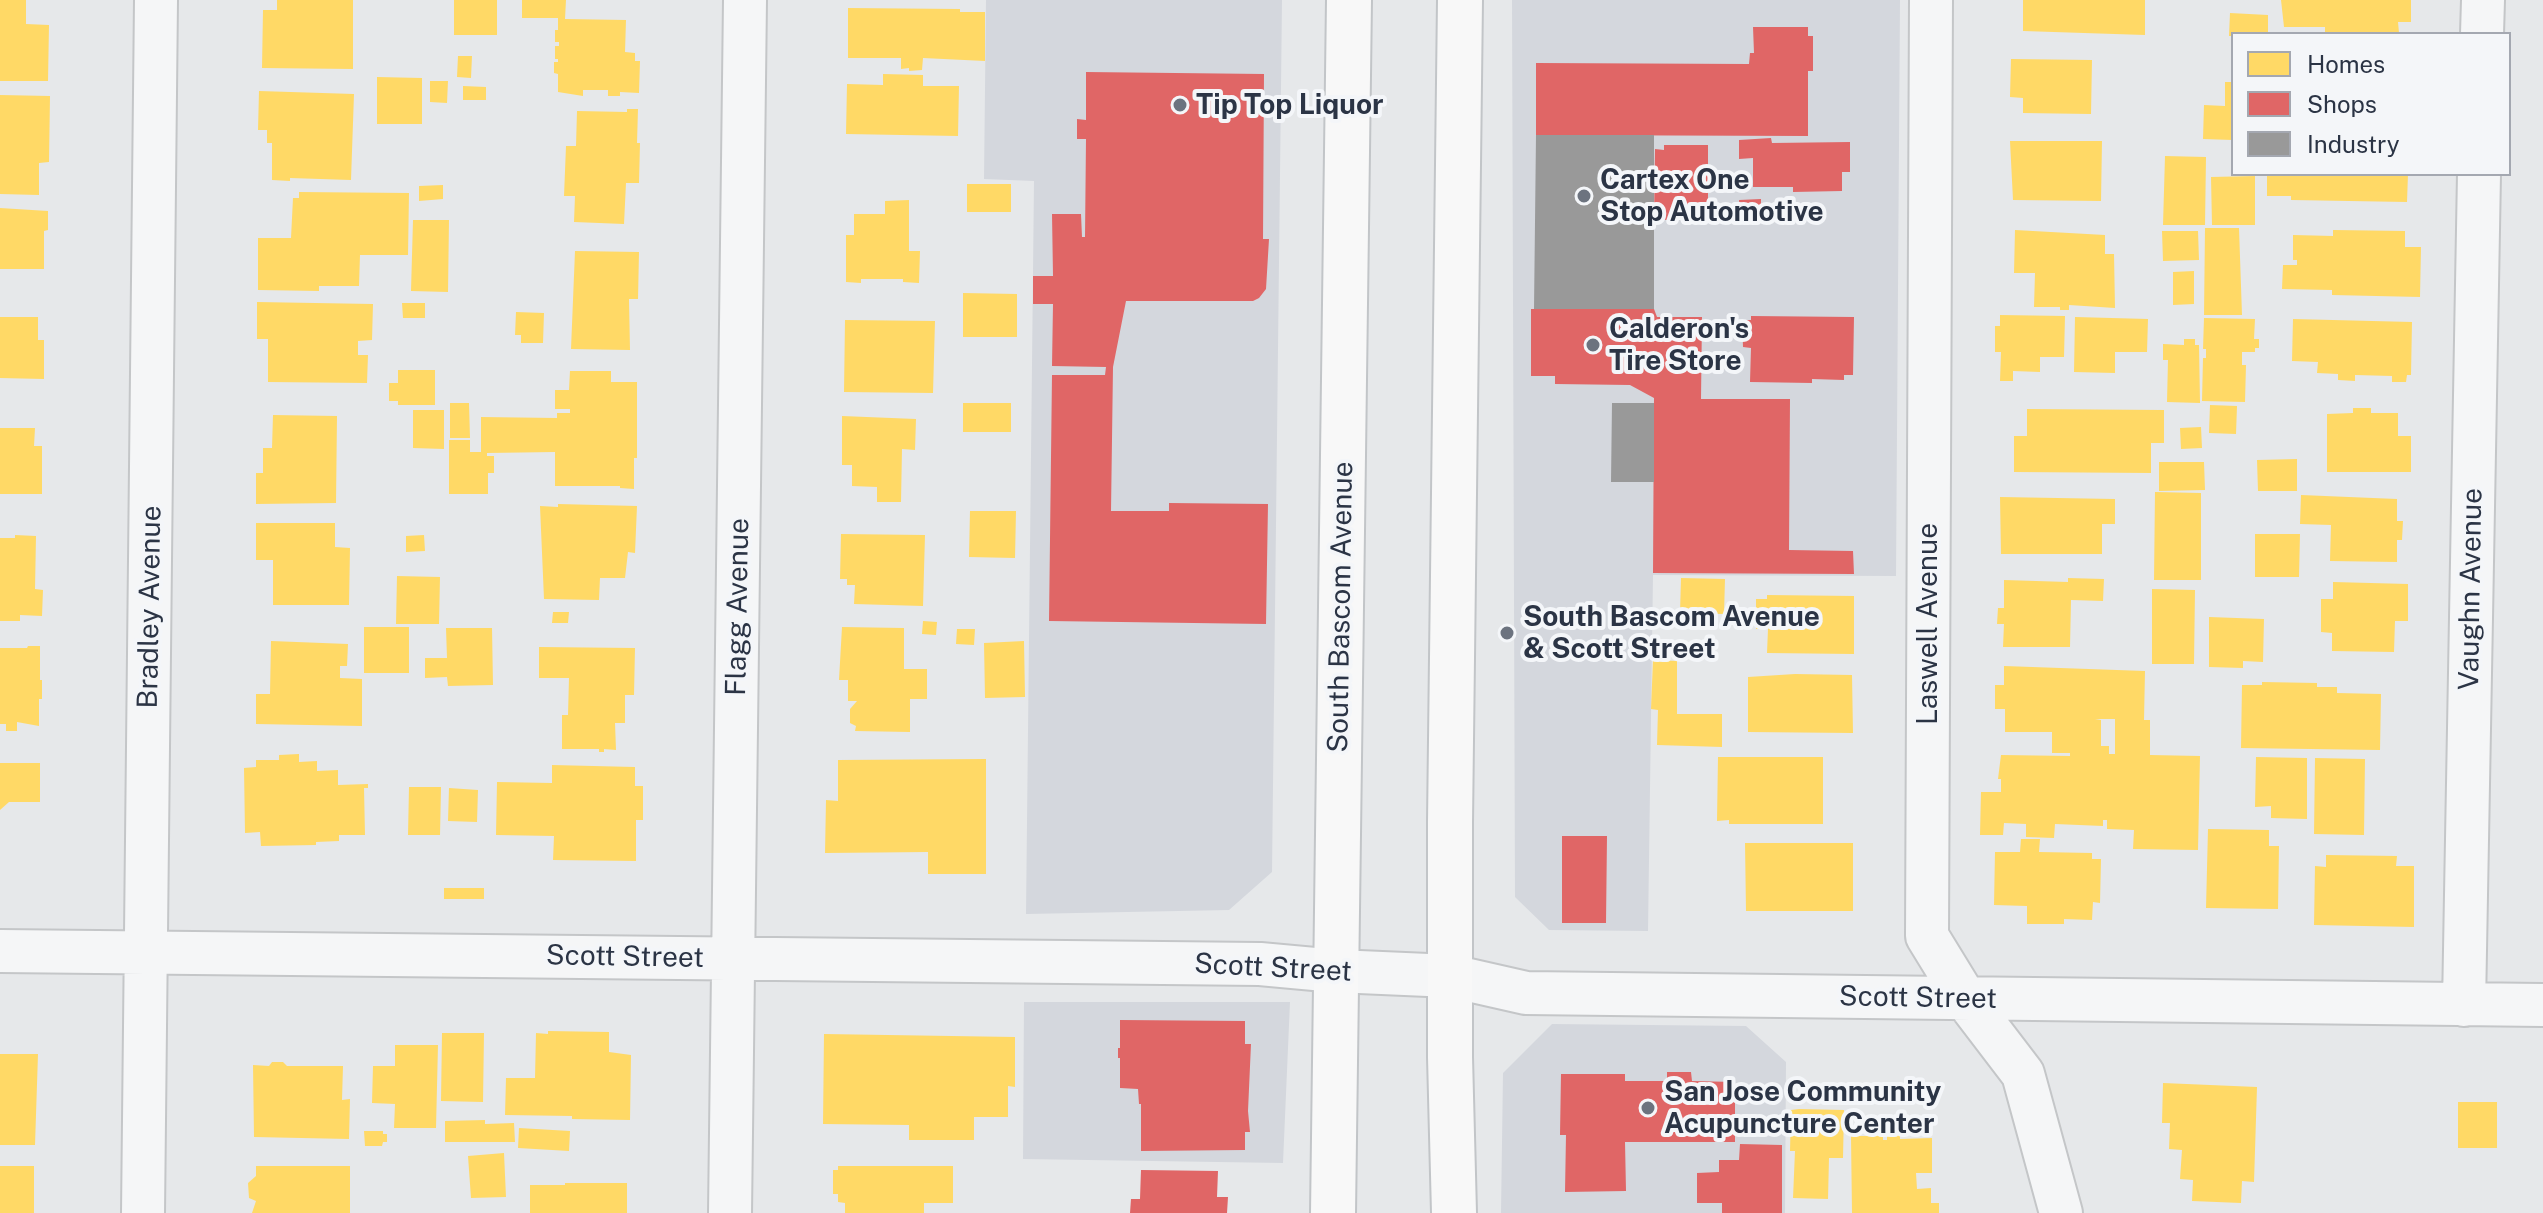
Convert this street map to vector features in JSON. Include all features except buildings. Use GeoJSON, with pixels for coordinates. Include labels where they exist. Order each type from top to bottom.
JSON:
{"type":"FeatureCollection","features":[{"type":"Feature","properties":{"kind":"main road","name":"South Bascom Avenue"},"geometry":{"type":"LineString","coordinates":[[1333,1213],[1349,0]]}},
{"type":"Feature","properties":{"kind":"main road"},"geometry":{"type":"LineString","coordinates":[[1454,1213],[1452,592],[1460,0]]}},
{"type":"Feature","properties":{"kind":"street","name":"Bradley Avenue"},"geometry":{"type":"LineString","coordinates":[[143,1213],[156,0]]}},
{"type":"Feature","properties":{"kind":"street","name":"Flagg Avenue"},"geometry":{"type":"LineString","coordinates":[[730,1213],[745,0]]}},
{"type":"Feature","properties":{"kind":"street","name":"Laswell Avenue"},"geometry":{"type":"LineString","coordinates":[[1931,0],[1927,936],[1965,998],[2023,1074],[2061,1213]]}},
{"type":"Feature","properties":{"kind":"street"},"geometry":{"type":"LineString","coordinates":[[2482,32],[2483,0]]}},
{"type":"Feature","properties":{"kind":"street","name":"Vaughn Avenue"},"geometry":{"type":"LineString","coordinates":[[2464,1005],[2479,176]]}},
{"type":"Feature","properties":{"kind":"street","name":"Scott Street"},"geometry":{"type":"LineString","coordinates":[[0,951],[1260,964],[1451,976],[1526,993],[2543,1005]]}},
{"type":"Feature","properties":{"kind":"shaded area"},"geometry":{"type":"Polygon","coordinates":[[[986,0],[1282,0],[1272,872],[1229,910],[1026,914],[1034,181],[984,179],[986,0]]]}},
{"type":"Feature","properties":{"kind":"shaded area"},"geometry":{"type":"Polygon","coordinates":[[[1512,0],[1900,0],[1896,576],[1653,575],[1648,931],[1549,930],[1515,897],[1512,0]]]}},
{"type":"Feature","properties":{"kind":"shaded area"},"geometry":{"type":"Polygon","coordinates":[[[1024,1002],[1290,1002],[1283,1163],[1023,1159],[1024,1002]]]}},
{"type":"Feature","properties":{"kind":"shaded area"},"geometry":{"type":"Polygon","coordinates":[[[1552,1024],[1746,1026],[1786,1062],[1785,1213],[1501,1213],[1503,1073],[1552,1024]]]}},
{"type":"Feature","properties":{"kind":"place","name":"Tip Top Liquor"},"geometry":{"type":"Point","coordinates":[1180,105]}},
{"type":"Feature","properties":{"kind":"place","name":"Cartex One Stop Automotive"},"geometry":{"type":"Point","coordinates":[1584,196]}},
{"type":"Feature","properties":{"kind":"place","name":"Calderon's Tire Store"},"geometry":{"type":"Point","coordinates":[1593,345]}},
{"type":"Feature","properties":{"kind":"place","name":"South Bascom Avenue & Scott Street"},"geometry":{"type":"Point","coordinates":[1507,633]}},
{"type":"Feature","properties":{"kind":"place","name":"San Jose Community Acupuncture Center"},"geometry":{"type":"Point","coordinates":[1648,1108]}}]}
